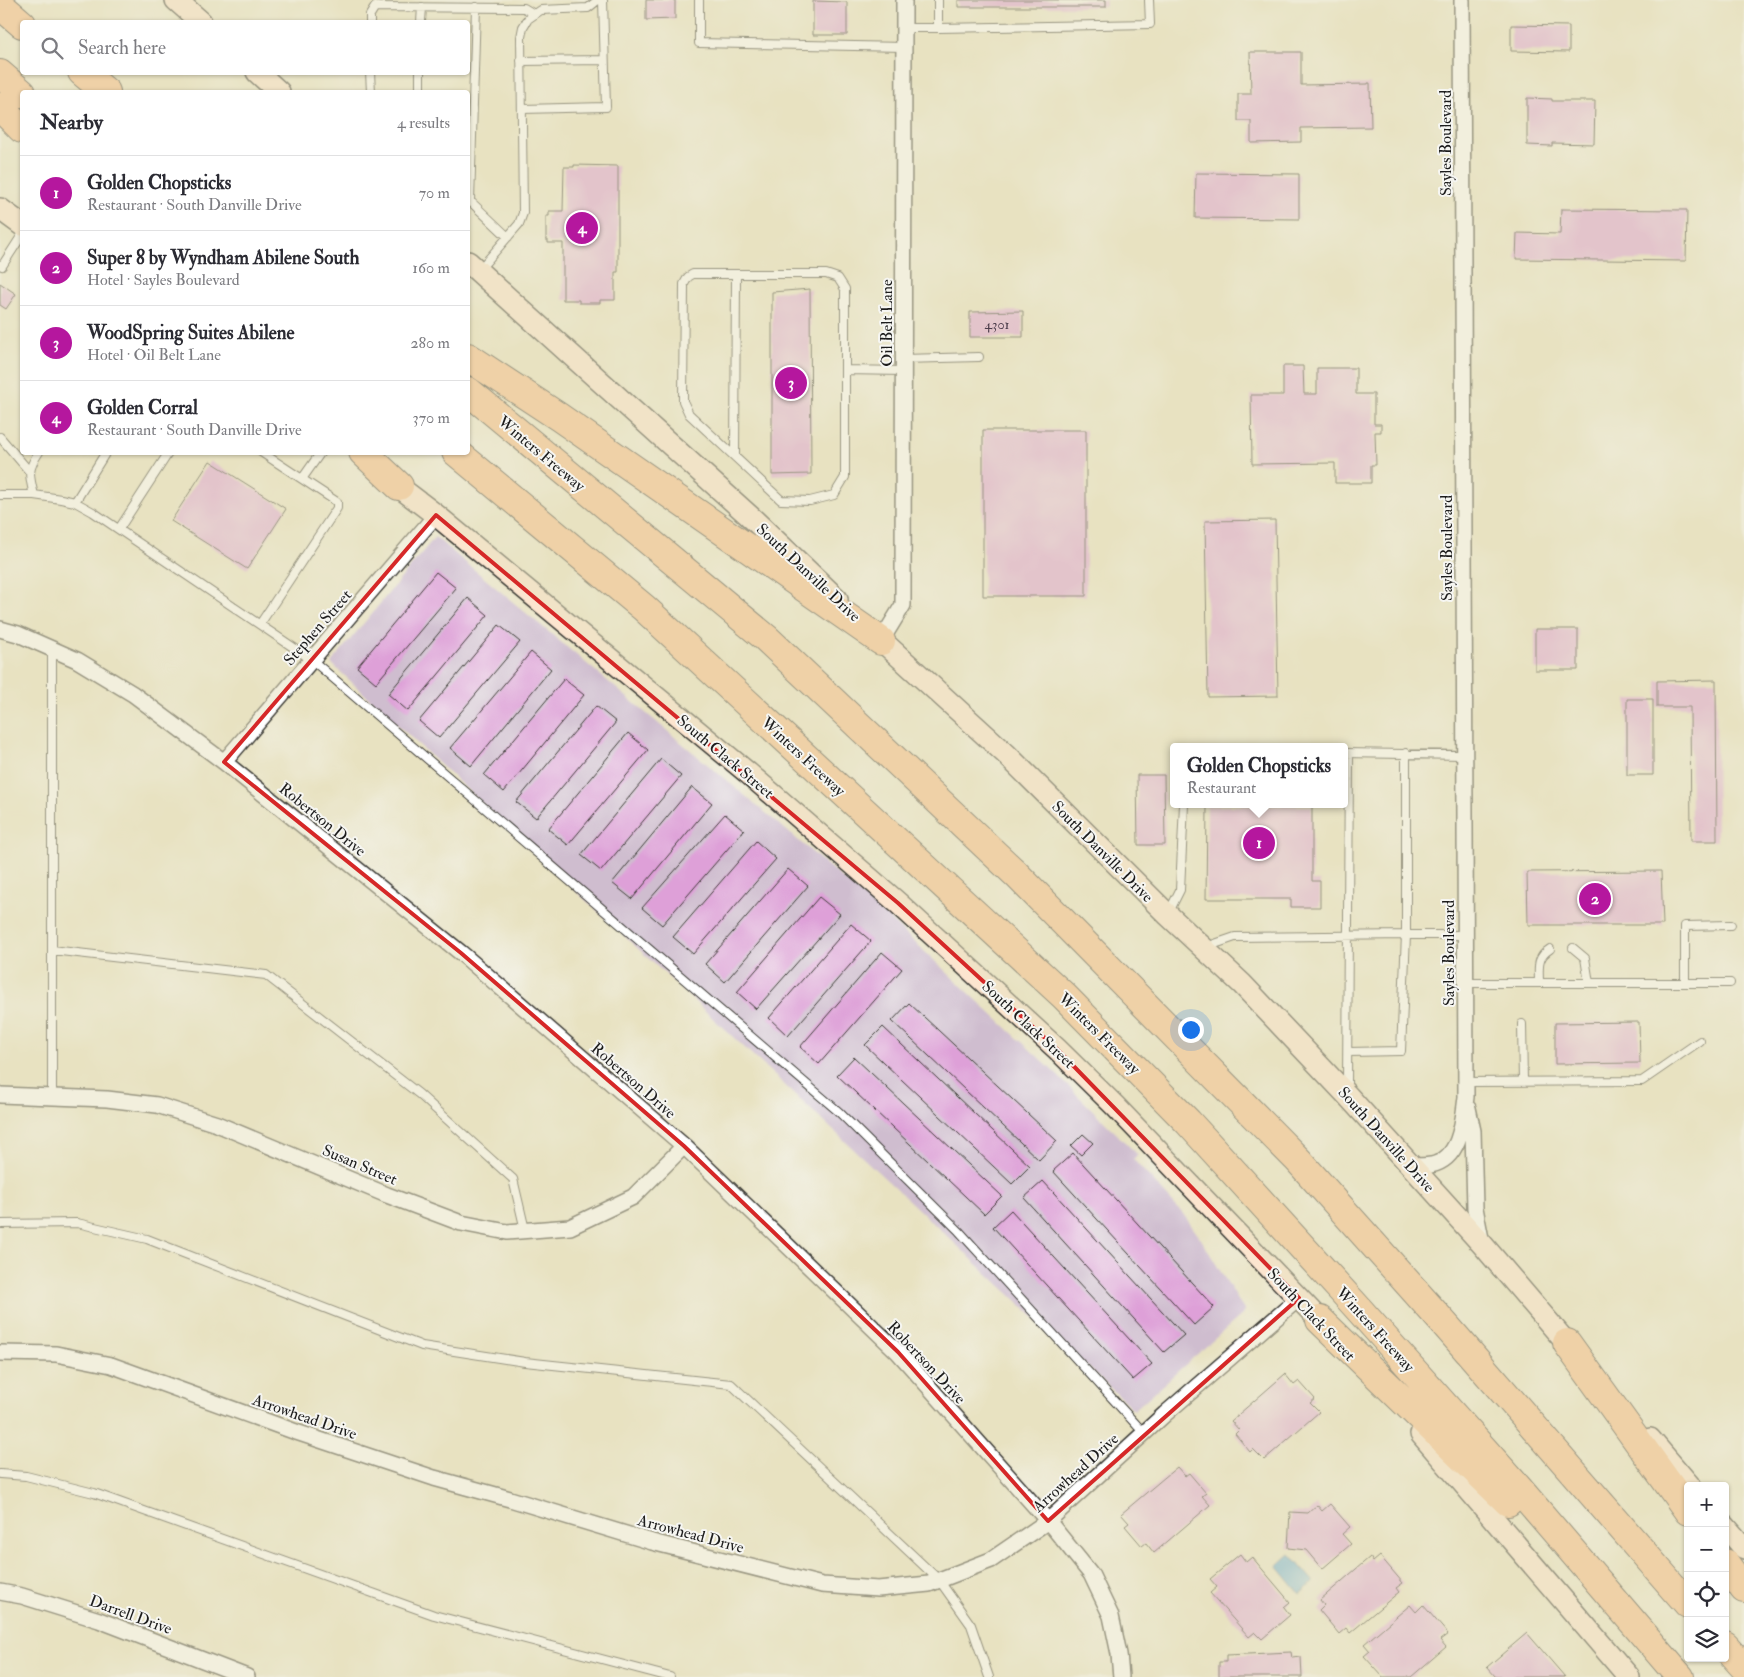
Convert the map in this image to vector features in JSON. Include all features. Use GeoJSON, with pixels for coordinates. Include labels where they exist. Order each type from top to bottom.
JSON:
{"type":"FeatureCollection","features":[{"type":"Feature","properties":{"kind":"highway"},"geometry":{"type":"LineString","coordinates":[[0,5],[20,22]]}},
{"type":"Feature","properties":{"kind":"highway"},"geometry":{"type":"LineString","coordinates":[[0,74],[20,91]]}},
{"type":"Feature","properties":{"kind":"highway"},"geometry":{"type":"LineString","coordinates":[[86,75],[104,90]]}},
{"type":"Feature","properties":{"kind":"highway"},"geometry":{"type":"LineString","coordinates":[[0,107],[20,128]]}},
{"type":"Feature","properties":{"kind":"highway"},"geometry":{"type":"LineString","coordinates":[[470,358],[560,417],[881,641]]}},
{"type":"Feature","properties":{"kind":"highway","name":"Winters Freeway"},"geometry":{"type":"LineString","coordinates":[[470,393],[766,638],[1016,874],[1298,1160],[1684,1599]]}},
{"type":"Feature","properties":{"kind":"highway"},"geometry":{"type":"LineString","coordinates":[[366,455],[399,486]]}},
{"type":"Feature","properties":{"kind":"highway","name":"Winters Freeway"},"geometry":{"type":"LineString","coordinates":[[460,455],[644,608],[1064,996],[1188,1122],[1348,1298],[1518,1489],[1680,1677]]}},
{"type":"Feature","properties":{"kind":"highway"},"geometry":{"type":"LineString","coordinates":[[1320,1320],[1635,1625]]}},
{"type":"Feature","properties":{"kind":"highway"},"geometry":{"type":"LineString","coordinates":[[1567,1343],[1684,1505]]}},
{"type":"Feature","properties":{"kind":"highway"},"geometry":{"type":"LineString","coordinates":[[1729,1568],[1744,1589]]}},
{"type":"Feature","properties":{"kind":"highway"},"geometry":{"type":"LineString","coordinates":[[1729,1650],[1744,1667]]}},
{"type":"Feature","properties":{"kind":"main road"},"geometry":{"type":"LineString","coordinates":[[176,0],[199,20]]}},
{"type":"Feature","properties":{"kind":"main road"},"geometry":{"type":"LineString","coordinates":[[260,75],[278,90]]}},
{"type":"Feature","properties":{"kind":"main road"},"geometry":{"type":"LineString","coordinates":[[0,209],[20,224]]}},
{"type":"Feature","properties":{"kind":"main road","name":"South Danville Drive"},"geometry":{"type":"LineString","coordinates":[[473,267],[755,521],[881,641],[1006,754],[1168,915],[1242,984],[1347,1095],[1482,1244],[1687,1482]]}},
{"type":"Feature","properties":{"kind":"main road","name":"South Clack Street"},"geometry":{"type":"LineString","coordinates":[[354,455],[436,515],[748,773],[898,904],[1089,1080],[1320,1320],[1433,1446],[1630,1677]]}},
{"type":"Feature","properties":{"kind":"main road"},"geometry":{"type":"LineString","coordinates":[[1726,1527],[1744,1548]]}},
{"type":"Feature","properties":{"kind":"street","name":"Oil Belt Lane"},"geometry":{"type":"LineString","coordinates":[[881,641],[903,605],[904,0]]}},
{"type":"Feature","properties":{"kind":"street","name":"Sayles Boulevard"},"geometry":{"type":"LineString","coordinates":[[1411,1166],[1432,1165],[1452,1151],[1459,1138],[1466,1089],[1462,0]]}},
{"type":"Feature","properties":{"kind":"street","name":"Stephen Street"},"geometry":{"type":"LineString","coordinates":[[224,762],[436,515]]}},
{"type":"Feature","properties":{"kind":"street","name":"Robertson Drive"},"geometry":{"type":"LineString","coordinates":[[0,629],[18,634],[77,660],[133,694],[224,762],[461,953],[684,1146],[898,1352],[1048,1521],[1091,1574],[1111,1616],[1119,1654],[1121,1677]]}},
{"type":"Feature","properties":{"kind":"street","name":"Sayles Boulevard"},"geometry":{"type":"LineString","coordinates":[[1466,1089],[1473,1131],[1475,1208],[1482,1244]]}},
{"type":"Feature","properties":{"kind":"street","name":"Susan Street"},"geometry":{"type":"LineString","coordinates":[[0,1095],[107,1099],[157,1106],[217,1124],[461,1224],[507,1232],[570,1226],[632,1197],[684,1146]]}},
{"type":"Feature","properties":{"kind":"street","name":"Arrowhead Drive"},"geometry":{"type":"LineString","coordinates":[[0,1354],[56,1354],[111,1365],[296,1432],[434,1478],[652,1542],[822,1585],[878,1588],[928,1584],[991,1560],[1048,1521],[1144,1433],[1299,1298]]}},
{"type":"Feature","properties":{"kind":"street","name":"Darrell Drive"},"geometry":{"type":"LineString","coordinates":[[0,1592],[22,1596],[99,1620],[247,1677]]}},
{"type":"Feature","properties":{"kind":"lane"},"geometry":{"type":"LineString","coordinates":[[473,267],[508,237],[519,224],[523,213],[521,37],[523,27],[528,19],[541,10],[588,8],[598,0]]}},
{"type":"Feature","properties":{"kind":"lane"},"geometry":{"type":"LineString","coordinates":[[522,109],[606,107],[603,0]]}},
{"type":"Feature","properties":{"kind":"lane"},"geometry":{"type":"LineString","coordinates":[[699,0],[699,43],[904,47]]}},
{"type":"Feature","properties":{"kind":"lane"},"geometry":{"type":"LineString","coordinates":[[938,0],[938,28]]}},
{"type":"Feature","properties":{"kind":"lane"},"geometry":{"type":"LineString","coordinates":[[904,28],[1150,24],[1149,0]]}},
{"type":"Feature","properties":{"kind":"lane"},"geometry":{"type":"LineString","coordinates":[[370,20],[370,15],[375,7],[524,8],[534,14]]}},
{"type":"Feature","properties":{"kind":"lane"},"geometry":{"type":"LineString","coordinates":[[421,20],[422,7]]}},
{"type":"Feature","properties":{"kind":"lane"},"geometry":{"type":"LineString","coordinates":[[470,172],[476,7]]}},
{"type":"Feature","properties":{"kind":"lane"},"geometry":{"type":"LineString","coordinates":[[521,62],[604,60]]}},
{"type":"Feature","properties":{"kind":"lane"},"geometry":{"type":"LineString","coordinates":[[370,75],[370,90]]}},
{"type":"Feature","properties":{"kind":"lane"},"geometry":{"type":"LineString","coordinates":[[420,75],[420,90]]}},
{"type":"Feature","properties":{"kind":"lane"},"geometry":{"type":"LineString","coordinates":[[470,201],[508,237]]}},
{"type":"Feature","properties":{"kind":"lane"},"geometry":{"type":"LineString","coordinates":[[0,265],[2,266],[20,237]]}},
{"type":"Feature","properties":{"kind":"lane"},"geometry":{"type":"LineString","coordinates":[[693,274],[826,274],[838,278],[845,289],[845,370],[845,477],[834,495],[810,501],[781,500],[689,414],[683,401],[684,284],[688,277],[693,274]]}},
{"type":"Feature","properties":{"kind":"lane"},"geometry":{"type":"LineString","coordinates":[[735,457],[736,274]]}},
{"type":"Feature","properties":{"kind":"lane"},"geometry":{"type":"LineString","coordinates":[[845,370],[979,358]]}},
{"type":"Feature","properties":{"kind":"lane"},"geometry":{"type":"LineString","coordinates":[[0,437],[29,471]]}},
{"type":"Feature","properties":{"kind":"lane"},"geometry":{"type":"LineString","coordinates":[[34,495],[29,471],[37,455]]}},
{"type":"Feature","properties":{"kind":"lane"},"geometry":{"type":"LineString","coordinates":[[75,502],[104,455]]}},
{"type":"Feature","properties":{"kind":"lane"},"geometry":{"type":"LineString","coordinates":[[119,529],[167,455]]}},
{"type":"Feature","properties":{"kind":"lane"},"geometry":{"type":"LineString","coordinates":[[260,624],[337,508],[336,502],[266,455]]}},
{"type":"Feature","properties":{"kind":"lane"},"geometry":{"type":"LineString","coordinates":[[302,479],[319,455]]}},
{"type":"Feature","properties":{"kind":"lane"},"geometry":{"type":"LineString","coordinates":[[0,495],[34,495],[75,502],[119,529],[312,660],[839,1112],[959,1231],[1144,1433]]}},
{"type":"Feature","properties":{"kind":"lane"},"geometry":{"type":"LineString","coordinates":[[52,650],[52,1097]]}},
{"type":"Feature","properties":{"kind":"lane"},"geometry":{"type":"LineString","coordinates":[[1348,753],[1465,755]]}},
{"type":"Feature","properties":{"kind":"lane"},"geometry":{"type":"LineString","coordinates":[[1348,1052],[1401,1051],[1406,935],[1406,753]]}},
{"type":"Feature","properties":{"kind":"lane"},"geometry":{"type":"LineString","coordinates":[[1168,915],[1180,890],[1184,808]]}},
{"type":"Feature","properties":{"kind":"lane"},"geometry":{"type":"LineString","coordinates":[[1347,1095],[1349,935],[1348,808]]}},
{"type":"Feature","properties":{"kind":"lane"},"geometry":{"type":"LineString","coordinates":[[1686,984],[1686,926],[1731,925]]}},
{"type":"Feature","properties":{"kind":"lane"},"geometry":{"type":"LineString","coordinates":[[1202,948],[1235,937],[1465,935]]}},
{"type":"Feature","properties":{"kind":"lane"},"geometry":{"type":"LineString","coordinates":[[1539,983],[1539,962],[1543,953],[1550,948]]}},
{"type":"Feature","properties":{"kind":"lane"},"geometry":{"type":"LineString","coordinates":[[1573,948],[1585,958],[1589,983]]}},
{"type":"Feature","properties":{"kind":"lane"},"geometry":{"type":"LineString","coordinates":[[52,950],[266,975],[419,1094],[513,1179],[525,1230]]}},
{"type":"Feature","properties":{"kind":"lane"},"geometry":{"type":"LineString","coordinates":[[1465,984],[1730,983]]}},
{"type":"Feature","properties":{"kind":"lane"},"geometry":{"type":"LineString","coordinates":[[1522,1024],[1523,1082]]}},
{"type":"Feature","properties":{"kind":"lane"},"geometry":{"type":"LineString","coordinates":[[1466,1089],[1523,1082],[1642,1081],[1700,1041]]}},
{"type":"Feature","properties":{"kind":"lane"},"geometry":{"type":"LineString","coordinates":[[0,1224],[77,1223],[147,1239],[422,1346],[525,1362],[731,1384],[939,1580],[971,1625],[989,1677]]}},
{"type":"Feature","properties":{"kind":"lane"},"geometry":{"type":"LineString","coordinates":[[0,1474],[26,1476],[94,1493],[434,1615],[670,1677]]}},
{"type":"Feature","properties":{"kind":"highlighted area"},"geometry":{"type":"Polygon","coordinates":[[[436,515],[898,903],[1057,1049],[1299,1298],[1048,1521],[898,1352],[684,1146],[461,953],[224,762],[436,515]]]}},
{"type":"Feature","properties":{"kind":"shaded area"},"geometry":{"type":"Polygon","coordinates":[[[435,537],[882,912],[1052,1070],[1138,1155],[1133,1159],[1183,1214],[1201,1239],[1245,1312],[1134,1410],[331,663],[435,537]]]}},
{"type":"Feature","properties":{"kind":"water"},"geometry":{"type":"Polygon","coordinates":[[[1290,1554],[1314,1582],[1300,1594],[1277,1566],[1290,1554]]]}},
{"type":"Feature","properties":{"kind":"building"},"geometry":{"type":"Polygon","coordinates":[[[646,0],[675,0],[675,19],[646,20],[646,0]]]}},
{"type":"Feature","properties":{"kind":"building"},"geometry":{"type":"Polygon","coordinates":[[[958,0],[1106,0],[1106,7],[958,7],[958,0]]]}},
{"type":"Feature","properties":{"kind":"building"},"geometry":{"type":"Polygon","coordinates":[[[813,1],[847,2],[847,35],[813,35],[813,1]]]}},
{"type":"Feature","properties":{"kind":"building"},"geometry":{"type":"Polygon","coordinates":[[[1511,25],[1569,26],[1569,52],[1511,51],[1511,25]]]}},
{"type":"Feature","properties":{"kind":"building"},"geometry":{"type":"Polygon","coordinates":[[[1250,52],[1301,52],[1301,85],[1370,83],[1371,127],[1301,128],[1301,142],[1251,143],[1251,121],[1238,121],[1238,94],[1251,94],[1250,52]]]}},
{"type":"Feature","properties":{"kind":"building"},"geometry":{"type":"Polygon","coordinates":[[[1527,98],[1552,99],[1552,101],[1595,101],[1594,144],[1552,143],[1552,146],[1527,145],[1527,98]]]}},
{"type":"Feature","properties":{"kind":"building"},"geometry":{"type":"Polygon","coordinates":[[[574,165],[618,166],[618,272],[615,272],[615,300],[600,300],[600,303],[579,303],[579,300],[563,300],[563,243],[548,243],[548,240],[546,240],[546,216],[549,216],[549,211],[563,211],[564,167],[574,167],[574,165]]]}},
{"type":"Feature","properties":{"kind":"building"},"geometry":{"type":"Polygon","coordinates":[[[1196,173],[1299,174],[1299,219],[1195,218],[1196,173]]]}},
{"type":"Feature","properties":{"kind":"building"},"geometry":{"type":"Polygon","coordinates":[[[1561,209],[1687,210],[1686,261],[1516,259],[1517,233],[1560,234],[1561,209]]]}},
{"type":"Feature","properties":{"kind":"building"},"geometry":{"type":"Polygon","coordinates":[[[0,283],[16,294],[6,309],[0,305],[0,283]]]}},
{"type":"Feature","properties":{"kind":"building"},"geometry":{"type":"Polygon","coordinates":[[[810,289],[811,474],[772,475],[772,292],[810,289]]]}},
{"type":"Feature","properties":{"kind":"building"},"geometry":{"type":"Polygon","coordinates":[[[1023,311],[1023,337],[970,337],[970,312],[1023,311]]]}},
{"type":"Feature","properties":{"kind":"building"},"geometry":{"type":"Polygon","coordinates":[[[1283,366],[1303,366],[1304,394],[1317,394],[1317,368],[1356,368],[1356,394],[1374,394],[1374,424],[1381,424],[1381,432],[1375,432],[1376,465],[1371,465],[1371,483],[1335,483],[1335,463],[1252,464],[1251,395],[1283,395],[1283,366]]]}},
{"type":"Feature","properties":{"kind":"building"},"geometry":{"type":"Polygon","coordinates":[[[983,430],[1086,430],[1086,596],[983,596],[983,430]]]}},
{"type":"Feature","properties":{"kind":"building"},"geometry":{"type":"Polygon","coordinates":[[[210,461],[286,509],[247,569],[171,521],[210,461]]]}},
{"type":"Feature","properties":{"kind":"building"},"geometry":{"type":"Polygon","coordinates":[[[1275,520],[1278,696],[1208,697],[1205,521],[1275,520]]]}},
{"type":"Feature","properties":{"kind":"building"},"geometry":{"type":"Polygon","coordinates":[[[436,572],[456,588],[376,683],[357,667],[436,572]]]}},
{"type":"Feature","properties":{"kind":"building"},"geometry":{"type":"Polygon","coordinates":[[[468,598],[488,615],[408,711],[388,694],[468,598]]]}},
{"type":"Feature","properties":{"kind":"building"},"geometry":{"type":"Polygon","coordinates":[[[499,625],[520,642],[439,738],[419,721],[499,625]]]}},
{"type":"Feature","properties":{"kind":"building"},"geometry":{"type":"Polygon","coordinates":[[[1535,629],[1578,629],[1578,670],[1535,670],[1535,629]]]}},
{"type":"Feature","properties":{"kind":"building"},"geometry":{"type":"Polygon","coordinates":[[[531,652],[551,669],[471,766],[450,748],[531,652]]]}},
{"type":"Feature","properties":{"kind":"building"},"geometry":{"type":"Polygon","coordinates":[[[564,679],[584,695],[504,792],[484,775],[564,679]]]}},
{"type":"Feature","properties":{"kind":"building"},"geometry":{"type":"Polygon","coordinates":[[[1716,680],[1717,841],[1691,841],[1690,707],[1657,707],[1657,681],[1716,680]]]}},
{"type":"Feature","properties":{"kind":"building"},"geometry":{"type":"Polygon","coordinates":[[[1627,699],[1653,699],[1653,775],[1627,775],[1627,699]]]}},
{"type":"Feature","properties":{"kind":"building"},"geometry":{"type":"Polygon","coordinates":[[[596,706],[616,722],[536,818],[516,802],[596,706]]]}},
{"type":"Feature","properties":{"kind":"building"},"geometry":{"type":"Polygon","coordinates":[[[628,733],[648,750],[568,845],[548,829],[628,733]]]}},
{"type":"Feature","properties":{"kind":"building"},"geometry":{"type":"Polygon","coordinates":[[[661,759],[681,776],[601,871],[581,855],[661,759]]]}},
{"type":"Feature","properties":{"kind":"building"},"geometry":{"type":"Polygon","coordinates":[[[1137,775],[1164,775],[1165,845],[1138,845],[1137,775]]]}},
{"type":"Feature","properties":{"kind":"building"},"geometry":{"type":"Polygon","coordinates":[[[692,787],[712,803],[632,899],[612,883],[692,787]]]}},
{"type":"Feature","properties":{"kind":"building"},"geometry":{"type":"Polygon","coordinates":[[[1207,808],[1312,808],[1312,881],[1320,881],[1320,907],[1291,907],[1291,899],[1206,899],[1207,808]]]}},
{"type":"Feature","properties":{"kind":"building"},"geometry":{"type":"Polygon","coordinates":[[[725,814],[744,830],[662,925],[642,908],[725,814]]]}},
{"type":"Feature","properties":{"kind":"building"},"geometry":{"type":"Polygon","coordinates":[[[756,841],[776,859],[693,954],[673,937],[756,841]]]}},
{"type":"Feature","properties":{"kind":"building"},"geometry":{"type":"Polygon","coordinates":[[[788,869],[808,886],[725,982],[705,964],[788,869]]]}},
{"type":"Feature","properties":{"kind":"building"},"geometry":{"type":"Polygon","coordinates":[[[1661,871],[1663,925],[1528,925],[1527,872],[1661,871]]]}},
{"type":"Feature","properties":{"kind":"building"},"geometry":{"type":"Polygon","coordinates":[[[819,897],[840,914],[756,1009],[737,992],[819,897]]]}},
{"type":"Feature","properties":{"kind":"building"},"geometry":{"type":"Polygon","coordinates":[[[851,924],[871,941],[788,1036],[769,1018],[851,924]]]}},
{"type":"Feature","properties":{"kind":"building"},"geometry":{"type":"Polygon","coordinates":[[[882,952],[902,969],[819,1064],[800,1047],[882,952]]]}},
{"type":"Feature","properties":{"kind":"building"},"geometry":{"type":"Polygon","coordinates":[[[909,1003],[1057,1141],[1039,1160],[892,1021],[909,1003]]]}},
{"type":"Feature","properties":{"kind":"building"},"geometry":{"type":"Polygon","coordinates":[[[1639,1022],[1640,1063],[1555,1064],[1555,1023],[1639,1022]]]}},
{"type":"Feature","properties":{"kind":"building"},"geometry":{"type":"Polygon","coordinates":[[[883,1027],[1030,1166],[1012,1184],[865,1045],[883,1027]]]}},
{"type":"Feature","properties":{"kind":"building"},"geometry":{"type":"Polygon","coordinates":[[[854,1057],[1002,1196],[984,1214],[837,1075],[854,1057]]]}},
{"type":"Feature","properties":{"kind":"building"},"geometry":{"type":"Polygon","coordinates":[[[1083,1134],[1093,1143],[1081,1155],[1071,1146],[1083,1134]]]}},
{"type":"Feature","properties":{"kind":"building"},"geometry":{"type":"Polygon","coordinates":[[[1073,1153],[1214,1307],[1194,1325],[1053,1171],[1073,1153]]]}},
{"type":"Feature","properties":{"kind":"building"},"geometry":{"type":"Polygon","coordinates":[[[1043,1181],[1184,1335],[1164,1352],[1024,1198],[1043,1181]]]}},
{"type":"Feature","properties":{"kind":"building"},"geometry":{"type":"Polygon","coordinates":[[[1011,1210],[1152,1364],[1133,1380],[993,1227],[1011,1210]]]}},
{"type":"Feature","properties":{"kind":"building"},"geometry":{"type":"Polygon","coordinates":[[[1285,1374],[1294,1385],[1299,1381],[1315,1399],[1310,1403],[1319,1412],[1264,1460],[1253,1449],[1250,1452],[1235,1434],[1239,1430],[1231,1421],[1285,1374]]]}},
{"type":"Feature","properties":{"kind":"building"},"geometry":{"type":"Polygon","coordinates":[[[1177,1467],[1185,1476],[1189,1473],[1206,1493],[1202,1496],[1210,1505],[1154,1553],[1146,1543],[1142,1546],[1125,1526],[1129,1523],[1121,1514],[1177,1467]]]}},
{"type":"Feature","properties":{"kind":"building"},"geometry":{"type":"Polygon","coordinates":[[[1330,1504],[1350,1527],[1342,1534],[1351,1544],[1322,1569],[1306,1550],[1288,1548],[1290,1512],[1308,1513],[1317,1505],[1322,1511],[1330,1504]]]}},
{"type":"Feature","properties":{"kind":"building"},"geometry":{"type":"Polygon","coordinates":[[[1240,1554],[1246,1562],[1252,1557],[1290,1602],[1284,1607],[1290,1615],[1262,1639],[1255,1632],[1249,1637],[1210,1593],[1217,1587],[1210,1579],[1240,1554]]]}},
{"type":"Feature","properties":{"kind":"building"},"geometry":{"type":"Polygon","coordinates":[[[1380,1556],[1403,1583],[1396,1588],[1399,1592],[1350,1633],[1346,1628],[1339,1634],[1319,1610],[1324,1605],[1320,1600],[1370,1557],[1373,1562],[1380,1556]]]}},
{"type":"Feature","properties":{"kind":"building"},"geometry":{"type":"Polygon","coordinates":[[[1410,1605],[1416,1612],[1423,1605],[1448,1634],[1440,1640],[1446,1647],[1411,1677],[1383,1677],[1364,1656],[1370,1651],[1364,1644],[1410,1605]]]}},
{"type":"Feature","properties":{"kind":"building"},"geometry":{"type":"Polygon","coordinates":[[[1527,1633],[1565,1677],[1496,1677],[1487,1667],[1527,1633]]]}},
{"type":"Feature","properties":{"kind":"building"},"geometry":{"type":"Polygon","coordinates":[[[1291,1652],[1292,1658],[1301,1657],[1302,1677],[1219,1677],[1219,1662],[1226,1662],[1226,1655],[1291,1652]]]}},
{"type":"Feature","properties":{"kind":"place","name":"Golden Corral"},"geometry":{"type":"Point","coordinates":[582,228]}},
{"type":"Feature","properties":{"kind":"place","name":"WoodSpring Suites Abilene"},"geometry":{"type":"Point","coordinates":[791,383]}},
{"type":"Feature","properties":{"kind":"place","name":"Golden Chopsticks"},"geometry":{"type":"Point","coordinates":[1259,843]}},
{"type":"Feature","properties":{"kind":"place","name":"Super 8 by Wyndham Abilene South"},"geometry":{"type":"Point","coordinates":[1595,899]}}]}
